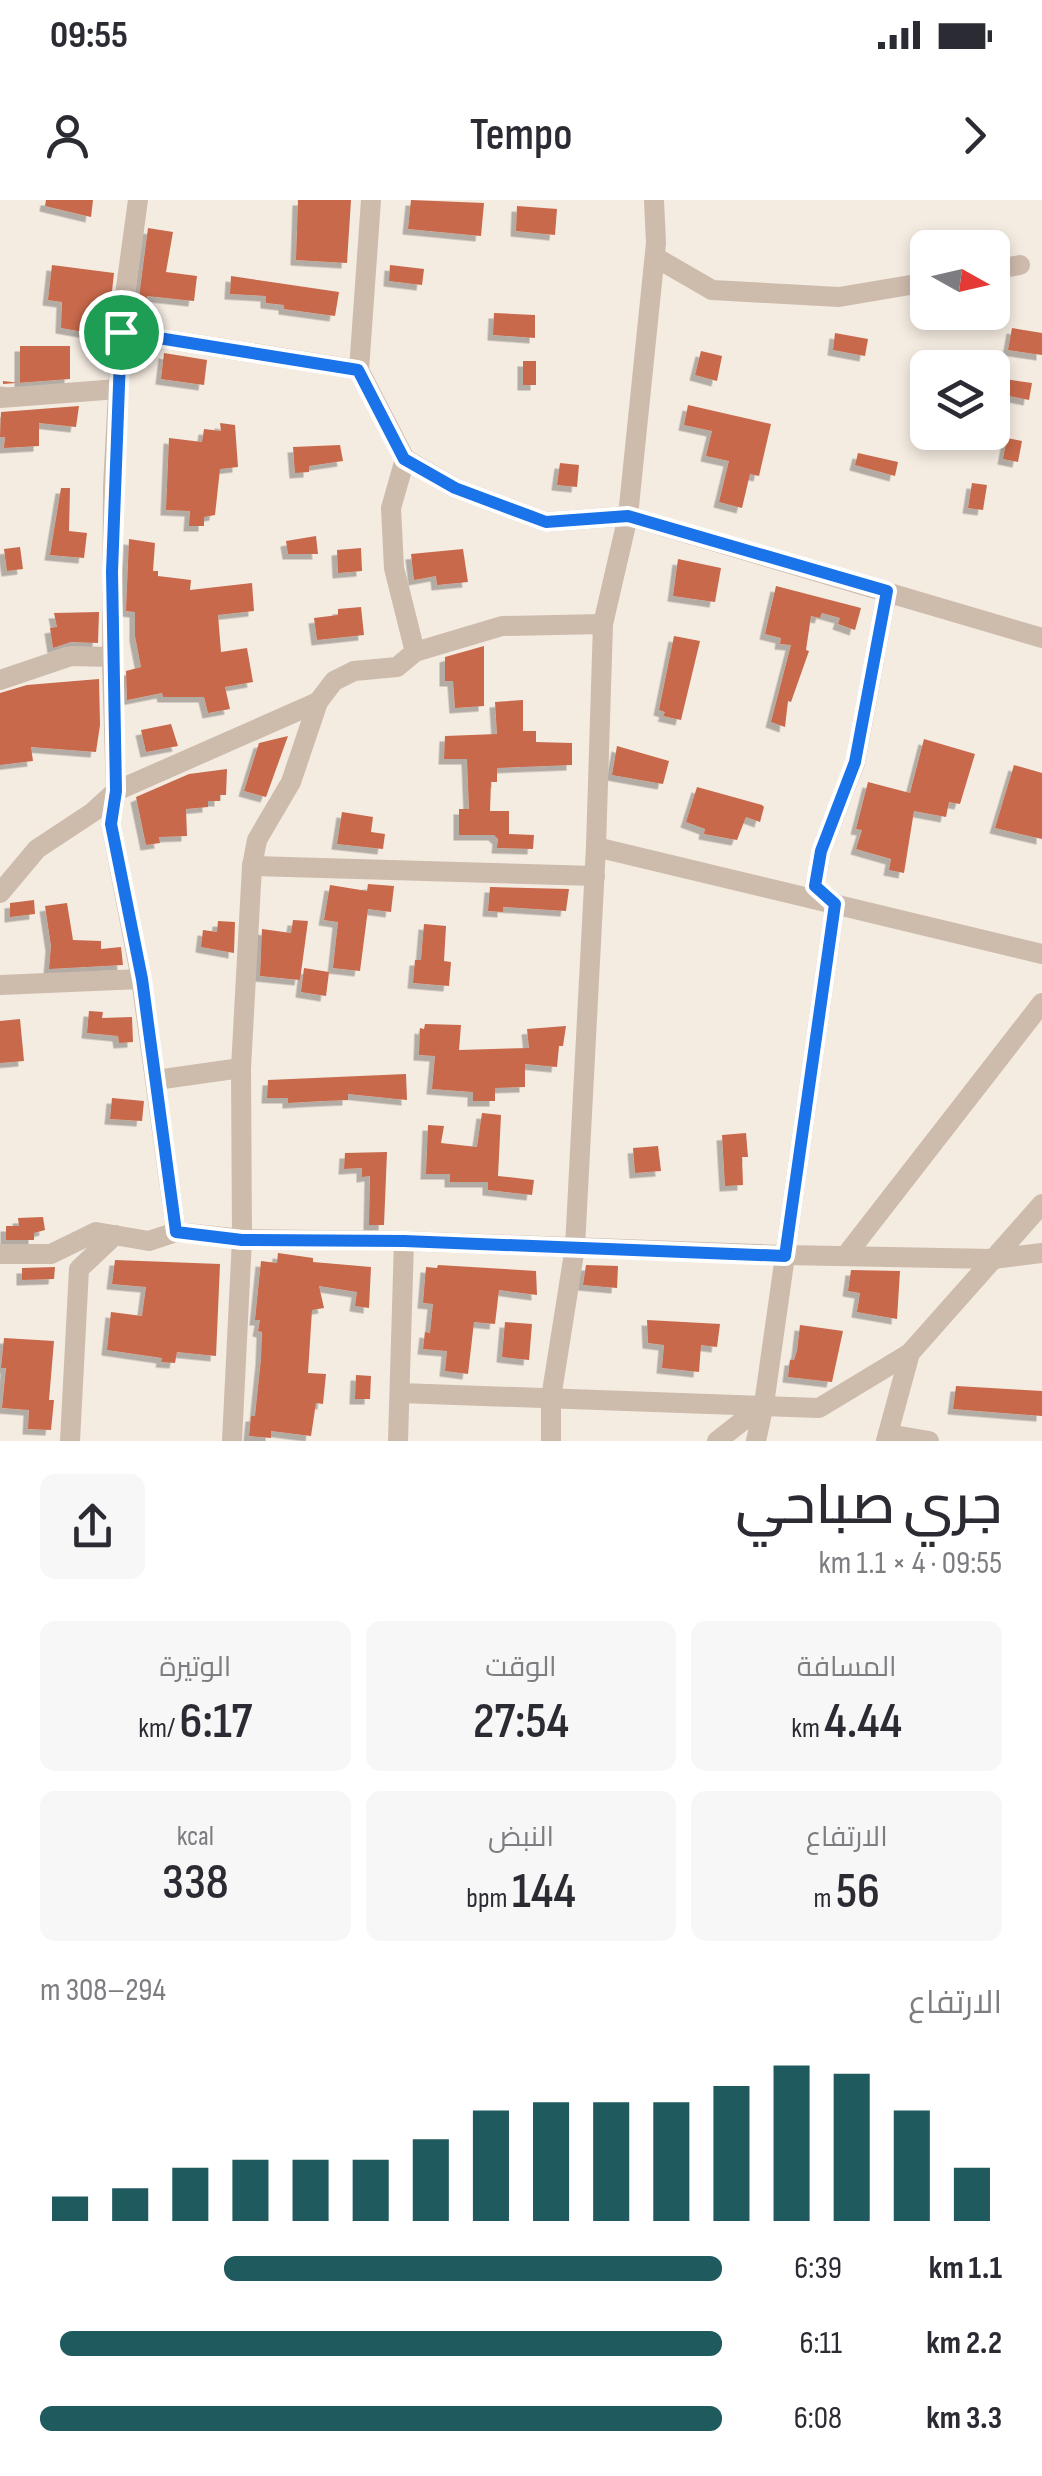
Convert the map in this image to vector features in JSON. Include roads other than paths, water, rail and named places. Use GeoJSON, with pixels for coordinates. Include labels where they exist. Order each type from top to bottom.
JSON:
{"type":"FeatureCollection","features":[{"type":"Feature","properties":{"kind":"street"},"geometry":{"type":"LineString","coordinates":[[138,200],[121,332],[118,390],[112,657],[116,791],[111,824],[142,979],[176,1232]]}},
{"type":"Feature","properties":{"kind":"street"},"geometry":{"type":"LineString","coordinates":[[371,200],[358,370],[404,459],[455,488],[546,522],[628,516],[1042,638]]}},
{"type":"Feature","properties":{"kind":"street"},"geometry":{"type":"LineString","coordinates":[[550,1441],[551,1398],[575,1247],[595,876],[603,624],[628,516],[654,257],[654,200]]}},
{"type":"Feature","properties":{"kind":"street"},"geometry":{"type":"LineString","coordinates":[[654,257],[712,290],[840,297],[910,285]]}},
{"type":"Feature","properties":{"kind":"street"},"geometry":{"type":"LineString","coordinates":[[1010,267],[1020,265]]}},
{"type":"Feature","properties":{"kind":"street"},"geometry":{"type":"LineString","coordinates":[[121,332],[358,370]]}},
{"type":"Feature","properties":{"kind":"street"},"geometry":{"type":"LineString","coordinates":[[0,398],[118,390]]}},
{"type":"Feature","properties":{"kind":"street"},"geometry":{"type":"LineString","coordinates":[[404,459],[391,508],[394,568],[415,652]]}},
{"type":"Feature","properties":{"kind":"street"},"geometry":{"type":"LineString","coordinates":[[835,904],[815,886],[821,851],[855,762],[887,591]]}},
{"type":"Feature","properties":{"kind":"street"},"geometry":{"type":"LineString","coordinates":[[232,1441],[242,1240],[240,1068],[252,866],[257,840],[290,782],[318,702],[334,681],[354,671],[396,667],[415,652],[502,626],[603,624]]}},
{"type":"Feature","properties":{"kind":"street"},"geometry":{"type":"LineString","coordinates":[[0,680],[71,656],[112,657]]}},
{"type":"Feature","properties":{"kind":"street"},"geometry":{"type":"LineString","coordinates":[[0,893],[37,849],[93,812],[116,791],[318,702]]}},
{"type":"Feature","properties":{"kind":"street"},"geometry":{"type":"LineString","coordinates":[[596,847],[1042,954]]}},
{"type":"Feature","properties":{"kind":"street"},"geometry":{"type":"LineString","coordinates":[[252,866],[595,876]]}},
{"type":"Feature","properties":{"kind":"street"},"geometry":{"type":"LineString","coordinates":[[756,1441],[835,904]]}},
{"type":"Feature","properties":{"kind":"street"},"geometry":{"type":"LineString","coordinates":[[0,985],[142,979]]}},
{"type":"Feature","properties":{"kind":"street"},"geometry":{"type":"LineString","coordinates":[[846,1254],[1042,1003]]}},
{"type":"Feature","properties":{"kind":"street"},"geometry":{"type":"LineString","coordinates":[[156,1080],[240,1068]]}},
{"type":"Feature","properties":{"kind":"street"},"geometry":{"type":"LineString","coordinates":[[400,1393],[819,1408],[910,1353],[1042,1204]]}},
{"type":"Feature","properties":{"kind":"street"},"geometry":{"type":"LineString","coordinates":[[0,1254],[51,1254],[96,1232],[148,1241],[176,1232],[242,1240],[404,1241],[785,1256],[993,1259],[1042,1253]]}},
{"type":"Feature","properties":{"kind":"street"},"geometry":{"type":"LineString","coordinates":[[70,1441],[79,1269],[115,1235]]}},
{"type":"Feature","properties":{"kind":"street"},"geometry":{"type":"LineString","coordinates":[[398,1441],[404,1241]]}},
{"type":"Feature","properties":{"kind":"street"},"geometry":{"type":"LineString","coordinates":[[910,1353],[887,1437],[929,1441]]}},
{"type":"Feature","properties":{"kind":"street"},"geometry":{"type":"LineString","coordinates":[[551,1398],[566,1441]]}},
{"type":"Feature","properties":{"kind":"street"},"geometry":{"type":"LineString","coordinates":[[717,1441],[764,1404]]}}]}
